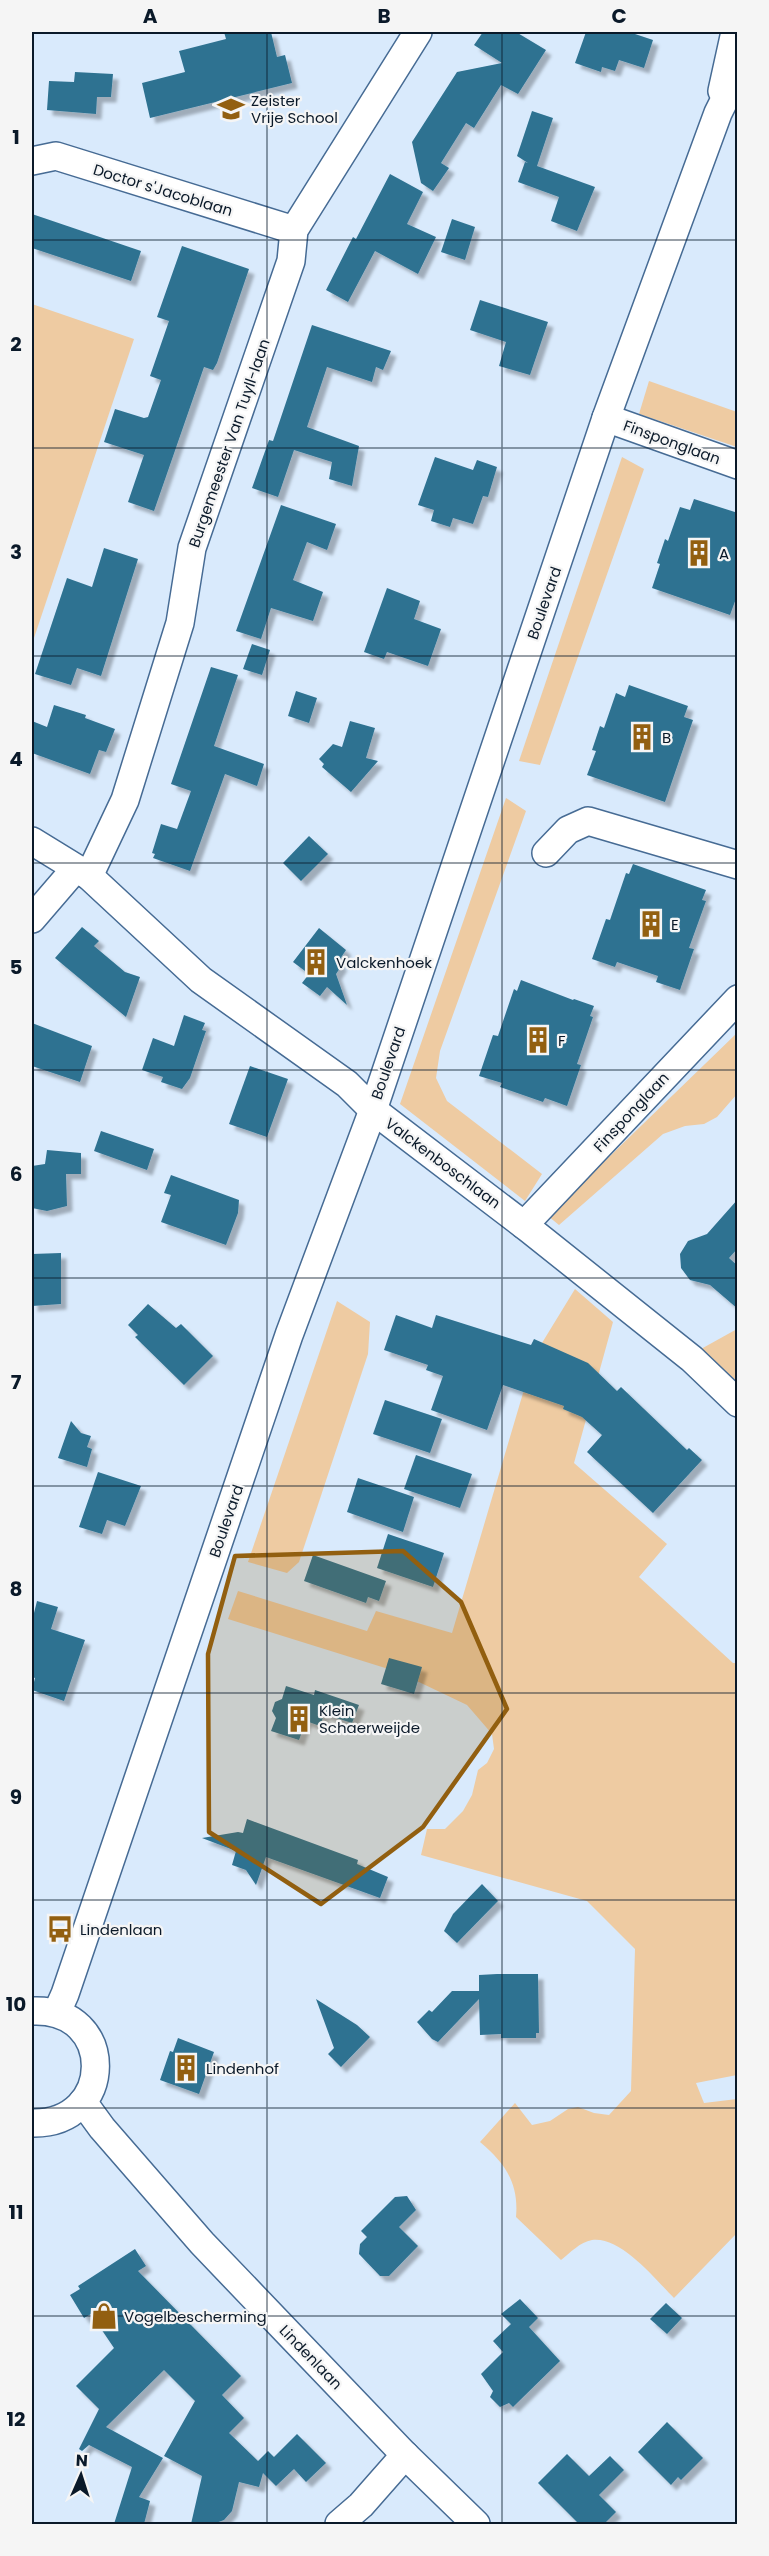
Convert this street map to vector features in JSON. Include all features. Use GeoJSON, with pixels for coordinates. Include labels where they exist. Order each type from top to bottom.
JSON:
{"type":"FeatureCollection","features":[{"type":"Feature","properties":{"kind":"street","name":"Burgemeester Van Tuyll-laan"},"geometry":{"type":"LineString","coordinates":[[32,919],[82,873],[125,800],[180,623],[192,548],[291,261],[294,230],[418,32]]}},
{"type":"Feature","properties":{"kind":"street","name":"Boulevard"},"geometry":{"type":"LineString","coordinates":[[718,113],[735,32]]}},
{"type":"Feature","properties":{"kind":"street","name":"Boulevard"},"geometry":{"type":"LineString","coordinates":[[44,2012],[65,1994],[289,1335],[373,1110],[606,418],[718,113],[738,73]]}},
{"type":"Feature","properties":{"kind":"street","name":"Doctor s'Jacoblaan"},"geometry":{"type":"LineString","coordinates":[[32,161],[56,156],[294,230]]}},
{"type":"Feature","properties":{"kind":"street","name":"Finsponglaan"},"geometry":{"type":"LineString","coordinates":[[606,418],[738,465]]}},
{"type":"Feature","properties":{"kind":"street"},"geometry":{"type":"LineString","coordinates":[[546,853],[568,830],[588,821],[738,865]]}},
{"type":"Feature","properties":{"kind":"street","name":"Valckenboschlaan"},"geometry":{"type":"LineString","coordinates":[[32,841],[82,873],[201,980],[347,1084],[373,1110],[524,1225],[692,1359],[738,1403]]}},
{"type":"Feature","properties":{"kind":"street","name":"Finsponglaan"},"geometry":{"type":"LineString","coordinates":[[524,1225],[738,999]]}},
{"type":"Feature","properties":{"kind":"street"},"geometry":{"type":"LineString","coordinates":[[32,2123],[57,2121],[71,2113],[90,2094],[95,2078],[96,2062],[92,2046],[84,2031],[72,2020],[44,2012]]}},
{"type":"Feature","properties":{"kind":"street","name":"Lindenlaan"},"geometry":{"type":"LineString","coordinates":[[83,2102],[102,2128],[202,2243],[405,2455],[476,2524]]}},
{"type":"Feature","properties":{"kind":"street"},"geometry":{"type":"LineString","coordinates":[[339,2524],[362,2505],[405,2455]]}},
{"type":"Feature","properties":{"kind":"highlighted area"},"geometry":{"type":"Polygon","coordinates":[[[403,1551],[461,1602],[507,1709],[423,1827],[321,1904],[209,1832],[208,1654],[235,1556],[403,1551]]]}},
{"type":"Feature","properties":{"kind":"shaded area"},"geometry":{"type":"Polygon","coordinates":[[[32,304],[134,339],[32,644],[32,304]]]}},
{"type":"Feature","properties":{"kind":"shaded area"},"geometry":{"type":"Polygon","coordinates":[[[649,381],[737,412],[737,447],[639,414],[649,381]]]}},
{"type":"Feature","properties":{"kind":"shaded area"},"geometry":{"type":"Polygon","coordinates":[[[622,457],[644,469],[540,765],[519,761],[622,457]]]}},
{"type":"Feature","properties":{"kind":"shaded area"},"geometry":{"type":"Polygon","coordinates":[[[506,798],[526,811],[440,1051],[436,1078],[447,1101],[542,1174],[525,1201],[400,1104],[506,798]]]}},
{"type":"Feature","properties":{"kind":"shaded area"},"geometry":{"type":"Polygon","coordinates":[[[737,1033],[737,1094],[717,1117],[704,1124],[685,1126],[663,1134],[559,1225],[548,1216],[737,1033]]]}},
{"type":"Feature","properties":{"kind":"shaded area"},"geometry":{"type":"Polygon","coordinates":[[[575,1289],[613,1322],[574,1463],[667,1544],[639,1577],[733,1663],[737,1663],[737,2075],[696,2083],[704,2103],[737,2099],[737,2233],[674,2298],[637,2260],[614,2245],[603,2241],[592,2240],[583,2243],[561,2260],[516,2217],[513,2184],[497,2158],[480,2142],[515,2103],[532,2125],[550,2121],[568,2109],[578,2107],[594,2113],[609,2115],[631,2091],[635,1949],[587,1901],[421,1855],[427,1829],[445,1829],[463,1811],[472,1795],[478,1770],[487,1763],[494,1749],[492,1734],[467,1705],[398,1672],[228,1619],[238,1591],[367,1631],[376,1611],[452,1633],[534,1356],[575,1289]]]}},
{"type":"Feature","properties":{"kind":"shaded area"},"geometry":{"type":"Polygon","coordinates":[[[337,1301],[370,1322],[368,1354],[299,1562],[287,1573],[248,1562],[337,1301]]]}},
{"type":"Feature","properties":{"kind":"shaded area"},"geometry":{"type":"Polygon","coordinates":[[[737,1329],[737,1382],[701,1349],[737,1329]]]}},
{"type":"Feature","properties":{"kind":"building"},"geometry":{"type":"Polygon","coordinates":[[[224,32],[271,32],[277,57],[285,55],[292,83],[150,118],[142,83],[185,72],[179,51],[226,39],[224,32]]]}},
{"type":"Feature","properties":{"kind":"building"},"geometry":{"type":"Polygon","coordinates":[[[483,32],[516,32],[546,50],[518,94],[501,85],[474,128],[466,123],[441,163],[449,168],[433,191],[421,183],[412,142],[457,72],[502,63],[474,45],[483,32]]]}},
{"type":"Feature","properties":{"kind":"building"},"geometry":{"type":"Polygon","coordinates":[[[586,32],[629,32],[653,40],[644,68],[619,60],[615,71],[602,67],[601,72],[575,63],[586,32]]]}},
{"type":"Feature","properties":{"kind":"building"},"geometry":{"type":"Polygon","coordinates":[[[75,72],[113,74],[111,97],[97,97],[96,114],[47,110],[49,81],[74,82],[75,72]]]}},
{"type":"Feature","properties":{"kind":"building"},"geometry":{"type":"Polygon","coordinates":[[[532,111],[553,118],[537,166],[595,187],[577,231],[551,221],[559,197],[518,182],[525,162],[528,163],[517,156],[532,111]]]}},
{"type":"Feature","properties":{"kind":"building"},"geometry":{"type":"Polygon","coordinates":[[[390,174],[423,192],[407,224],[436,237],[418,274],[375,251],[348,302],[326,290],[353,237],[356,239],[390,174]]]}},
{"type":"Feature","properties":{"kind":"building"},"geometry":{"type":"Polygon","coordinates":[[[32,214],[141,251],[131,281],[32,248],[32,214]]]}},
{"type":"Feature","properties":{"kind":"building"},"geometry":{"type":"Polygon","coordinates":[[[452,219],[475,227],[465,260],[441,252],[452,219]]]}},
{"type":"Feature","properties":{"kind":"building"},"geometry":{"type":"Polygon","coordinates":[[[182,246],[249,269],[217,363],[213,370],[204,367],[154,511],[128,502],[144,455],[104,442],[115,409],[144,418],[148,417],[161,380],[150,376],[169,321],[157,317],[182,246]]]}},
{"type":"Feature","properties":{"kind":"building"},"geometry":{"type":"Polygon","coordinates":[[[480,300],[548,322],[530,375],[499,366],[506,342],[470,330],[480,300]]]}},
{"type":"Feature","properties":{"kind":"building"},"geometry":{"type":"Polygon","coordinates":[[[312,325],[391,351],[383,370],[376,367],[372,382],[327,367],[307,427],[359,446],[352,486],[329,479],[332,462],[294,450],[278,497],[252,488],[269,440],[273,441],[312,325]]]}},
{"type":"Feature","properties":{"kind":"building"},"geometry":{"type":"Polygon","coordinates":[[[435,457],[473,470],[477,460],[497,467],[488,497],[483,496],[473,524],[453,518],[450,527],[431,521],[434,510],[418,505],[435,457]]]}},
{"type":"Feature","properties":{"kind":"building","name":"A"},"geometry":{"type":"Polygon","coordinates":[[[694,499],[738,513],[738,593],[730,615],[652,588],[665,539],[668,541],[680,507],[690,510],[694,499]]]}},
{"type":"Feature","properties":{"kind":"building"},"geometry":{"type":"Polygon","coordinates":[[[281,505],[336,524],[327,550],[307,542],[293,580],[323,592],[313,621],[271,608],[261,639],[236,631],[281,505]]]}},
{"type":"Feature","properties":{"kind":"building"},"geometry":{"type":"Polygon","coordinates":[[[104,548],[138,559],[101,676],[77,668],[71,685],[35,674],[67,578],[92,587],[104,548]]]}},
{"type":"Feature","properties":{"kind":"building"},"geometry":{"type":"Polygon","coordinates":[[[387,588],[420,601],[414,619],[441,629],[428,666],[387,652],[384,659],[364,652],[387,588]]]}},
{"type":"Feature","properties":{"kind":"building"},"geometry":{"type":"Polygon","coordinates":[[[252,644],[270,650],[262,675],[243,669],[252,644]]]}},
{"type":"Feature","properties":{"kind":"building"},"geometry":{"type":"Polygon","coordinates":[[[211,667],[238,675],[214,746],[264,764],[257,786],[225,774],[190,871],[153,858],[155,854],[152,853],[161,824],[177,829],[191,791],[171,784],[211,667]]]}},
{"type":"Feature","properties":{"kind":"building","name":"B"},"geometry":{"type":"Polygon","coordinates":[[[629,685],[688,706],[684,717],[693,720],[665,802],[587,775],[596,751],[592,750],[600,726],[604,728],[616,693],[625,697],[629,685]]]}},
{"type":"Feature","properties":{"kind":"building"},"geometry":{"type":"Polygon","coordinates":[[[296,691],[317,698],[309,723],[288,716],[296,691]]]}},
{"type":"Feature","properties":{"kind":"building"},"geometry":{"type":"Polygon","coordinates":[[[54,705],[86,715],[85,718],[115,729],[106,752],[99,750],[90,774],[32,753],[32,721],[47,727],[54,705]]]}},
{"type":"Feature","properties":{"kind":"building"},"geometry":{"type":"Polygon","coordinates":[[[350,721],[375,728],[366,758],[378,761],[351,792],[322,767],[324,764],[319,759],[333,744],[342,747],[350,721]]]}},
{"type":"Feature","properties":{"kind":"building"},"geometry":{"type":"Polygon","coordinates":[[[309,836],[328,854],[301,881],[283,863],[309,836]]]}},
{"type":"Feature","properties":{"kind":"building","name":"E"},"geometry":{"type":"Polygon","coordinates":[[[633,864],[706,890],[702,900],[706,901],[689,948],[694,949],[680,990],[656,982],[658,976],[617,962],[615,967],[592,959],[606,919],[610,920],[626,873],[629,874],[633,864]]]}},
{"type":"Feature","properties":{"kind":"building"},"geometry":{"type":"Polygon","coordinates":[[[82,927],[99,941],[94,946],[125,972],[140,977],[126,1017],[55,958],[82,927]]]}},
{"type":"Feature","properties":{"kind":"building","name":"Valckenhoek"},"geometry":{"type":"Polygon","coordinates":[[[319,928],[346,950],[338,962],[342,965],[336,974],[347,1005],[327,987],[320,996],[302,983],[309,974],[293,962],[319,928]]]}},
{"type":"Feature","properties":{"kind":"building","name":"F"},"geometry":{"type":"Polygon","coordinates":[[[521,980],[594,1006],[590,1016],[593,1017],[577,1064],[581,1065],[567,1106],[545,1098],[543,1102],[500,1087],[502,1083],[479,1076],[493,1035],[498,1036],[514,989],[517,991],[521,980]]]}},
{"type":"Feature","properties":{"kind":"building"},"geometry":{"type":"Polygon","coordinates":[[[184,1015],[205,1023],[202,1030],[206,1031],[190,1078],[182,1089],[161,1082],[163,1077],[142,1070],[153,1038],[174,1046],[184,1015]]]}},
{"type":"Feature","properties":{"kind":"building"},"geometry":{"type":"Polygon","coordinates":[[[32,1023],[92,1046],[80,1082],[32,1066],[32,1023]]]}},
{"type":"Feature","properties":{"kind":"building"},"geometry":{"type":"Polygon","coordinates":[[[250,1066],[288,1079],[267,1137],[229,1124],[250,1066]]]}},
{"type":"Feature","properties":{"kind":"building"},"geometry":{"type":"Polygon","coordinates":[[[101,1131],[154,1149],[147,1170],[94,1151],[101,1131]]]}},
{"type":"Feature","properties":{"kind":"building"},"geometry":{"type":"Polygon","coordinates":[[[47,1150],[81,1153],[81,1174],[66,1174],[67,1206],[47,1211],[32,1208],[32,1166],[45,1164],[47,1150]]]}},
{"type":"Feature","properties":{"kind":"building"},"geometry":{"type":"Polygon","coordinates":[[[171,1175],[239,1200],[238,1213],[226,1245],[161,1222],[171,1195],[164,1193],[171,1175]]]}},
{"type":"Feature","properties":{"kind":"building"},"geometry":{"type":"Polygon","coordinates":[[[738,1199],[738,1248],[729,1258],[738,1266],[738,1309],[710,1285],[690,1280],[681,1268],[680,1254],[688,1241],[707,1234],[738,1199]]]}},
{"type":"Feature","properties":{"kind":"building"},"geometry":{"type":"Polygon","coordinates":[[[61,1253],[61,1304],[32,1306],[32,1254],[61,1253]]]}},
{"type":"Feature","properties":{"kind":"building"},"geometry":{"type":"Polygon","coordinates":[[[148,1304],[176,1328],[181,1324],[213,1356],[184,1385],[135,1337],[138,1335],[128,1325],[148,1304]]]}},
{"type":"Feature","properties":{"kind":"building"},"geometry":{"type":"Polygon","coordinates":[[[396,1315],[432,1328],[436,1315],[531,1345],[534,1339],[588,1363],[617,1391],[621,1387],[687,1450],[689,1448],[702,1460],[653,1513],[587,1452],[602,1435],[582,1417],[563,1409],[564,1406],[503,1385],[487,1430],[431,1410],[443,1376],[426,1370],[428,1365],[384,1350],[396,1315]]]}},
{"type":"Feature","properties":{"kind":"building"},"geometry":{"type":"Polygon","coordinates":[[[385,1400],[442,1419],[430,1453],[373,1434],[385,1400]]]}},
{"type":"Feature","properties":{"kind":"building"},"geometry":{"type":"Polygon","coordinates":[[[71,1421],[81,1433],[91,1436],[87,1447],[92,1449],[87,1467],[58,1458],[71,1421]]]}},
{"type":"Feature","properties":{"kind":"building"},"geometry":{"type":"Polygon","coordinates":[[[416,1455],[472,1474],[460,1508],[404,1489],[416,1455]]]}},
{"type":"Feature","properties":{"kind":"building"},"geometry":{"type":"Polygon","coordinates":[[[98,1472],[141,1486],[125,1526],[107,1520],[102,1534],[79,1527],[98,1472]]]}},
{"type":"Feature","properties":{"kind":"building"},"geometry":{"type":"Polygon","coordinates":[[[358,1478],[414,1497],[403,1532],[347,1512],[358,1478]]]}},
{"type":"Feature","properties":{"kind":"building"},"geometry":{"type":"Polygon","coordinates":[[[388,1534],[444,1553],[433,1587],[377,1568],[388,1534]]]}},
{"type":"Feature","properties":{"kind":"building"},"geometry":{"type":"Polygon","coordinates":[[[313,1555],[386,1581],[379,1601],[368,1597],[366,1603],[304,1581],[313,1555]]]}},
{"type":"Feature","properties":{"kind":"building"},"geometry":{"type":"Polygon","coordinates":[[[37,1601],[58,1607],[51,1629],[85,1640],[64,1701],[32,1690],[35,1678],[32,1677],[32,1621],[37,1601]]]}},
{"type":"Feature","properties":{"kind":"building"},"geometry":{"type":"Polygon","coordinates":[[[389,1658],[422,1667],[414,1694],[381,1684],[389,1658]]]}},
{"type":"Feature","properties":{"kind":"building","name":"Klein Schaerweijde"},"geometry":{"type":"Polygon","coordinates":[[[286,1686],[314,1695],[315,1690],[359,1705],[352,1723],[324,1714],[320,1726],[306,1721],[299,1740],[271,1731],[276,1718],[272,1711],[275,1702],[282,1699],[286,1686]]]}},
{"type":"Feature","properties":{"kind":"building"},"geometry":{"type":"Polygon","coordinates":[[[247,1819],[358,1860],[357,1864],[388,1877],[380,1898],[266,1857],[256,1885],[246,1870],[232,1865],[236,1851],[202,1838],[243,1833],[247,1819]]]}},
{"type":"Feature","properties":{"kind":"building"},"geometry":{"type":"Polygon","coordinates":[[[482,1884],[498,1901],[457,1943],[444,1931],[453,1914],[482,1884]]]}},
{"type":"Feature","properties":{"kind":"building"},"geometry":{"type":"Polygon","coordinates":[[[538,1974],[539,2033],[536,2033],[536,2038],[501,2038],[501,2034],[480,2035],[479,1999],[438,2042],[432,2039],[417,2022],[429,2010],[432,2012],[452,1991],[479,1991],[479,1975],[538,1974]]]}},
{"type":"Feature","properties":{"kind":"building"},"geometry":{"type":"Polygon","coordinates":[[[316,1999],[357,2025],[370,2037],[341,2067],[328,2054],[334,2048],[316,1999]]]}},
{"type":"Feature","properties":{"kind":"building","name":"Lindenhof"},"geometry":{"type":"Polygon","coordinates":[[[178,2038],[214,2052],[199,2094],[160,2080],[170,2051],[173,2052],[178,2038]]]}},
{"type":"Feature","properties":{"kind":"building"},"geometry":{"type":"Polygon","coordinates":[[[407,2196],[416,2210],[399,2227],[418,2246],[389,2276],[380,2276],[359,2254],[360,2244],[367,2237],[361,2231],[395,2197],[407,2196]]]}},
{"type":"Feature","properties":{"kind":"building"},"geometry":{"type":"Polygon","coordinates":[[[135,2249],[146,2266],[138,2271],[241,2376],[222,2395],[244,2418],[229,2433],[258,2461],[268,2451],[274,2457],[297,2434],[326,2463],[306,2482],[294,2469],[276,2486],[263,2473],[259,2487],[239,2482],[232,2511],[224,2520],[213,2524],[191,2524],[202,2476],[164,2456],[195,2401],[164,2370],[106,2427],[163,2458],[139,2497],[150,2501],[144,2524],[114,2524],[132,2467],[89,2445],[82,2451],[79,2449],[99,2409],[76,2386],[114,2348],[91,2314],[84,2318],[70,2295],[80,2289],[78,2286],[135,2249]]]}},
{"type":"Feature","properties":{"kind":"building"},"geometry":{"type":"Polygon","coordinates":[[[520,2299],[538,2318],[529,2327],[560,2361],[513,2407],[509,2403],[500,2407],[490,2397],[493,2391],[481,2374],[503,2352],[493,2341],[511,2324],[501,2314],[520,2299]]]}},
{"type":"Feature","properties":{"kind":"building"},"geometry":{"type":"Polygon","coordinates":[[[666,2303],[682,2318],[667,2334],[650,2319],[666,2303]]]}},
{"type":"Feature","properties":{"kind":"building"},"geometry":{"type":"Polygon","coordinates":[[[667,2422],[703,2458],[681,2480],[678,2477],[671,2485],[638,2452],[667,2422]]]}},
{"type":"Feature","properties":{"kind":"building"},"geometry":{"type":"Polygon","coordinates":[[[567,2454],[589,2476],[610,2456],[624,2470],[599,2495],[616,2512],[604,2524],[579,2524],[538,2483],[567,2454]]]}},
{"type":"Feature","properties":{"kind":"place","name":"Zeister Vrije School"},"geometry":{"type":"Point","coordinates":[231,109]}},
{"type":"Feature","properties":{"kind":"place","name":"A"},"geometry":{"type":"Point","coordinates":[699,553]}},
{"type":"Feature","properties":{"kind":"place","name":"B"},"geometry":{"type":"Point","coordinates":[642,737]}},
{"type":"Feature","properties":{"kind":"place","name":"E"},"geometry":{"type":"Point","coordinates":[651,924]}},
{"type":"Feature","properties":{"kind":"place","name":"Valckenhoek"},"geometry":{"type":"Point","coordinates":[316,962]}},
{"type":"Feature","properties":{"kind":"place","name":"F"},"geometry":{"type":"Point","coordinates":[538,1040]}},
{"type":"Feature","properties":{"kind":"place","name":"Klein Schaerweijde"},"geometry":{"type":"Point","coordinates":[299,1719]}},
{"type":"Feature","properties":{"kind":"place","name":"Lindenlaan"},"geometry":{"type":"Point","coordinates":[60,1929]}},
{"type":"Feature","properties":{"kind":"place","name":"Lindenhof"},"geometry":{"type":"Point","coordinates":[186,2068]}},
{"type":"Feature","properties":{"kind":"place","name":"Vogelbescherming"},"geometry":{"type":"Point","coordinates":[104,2316]}}]}
